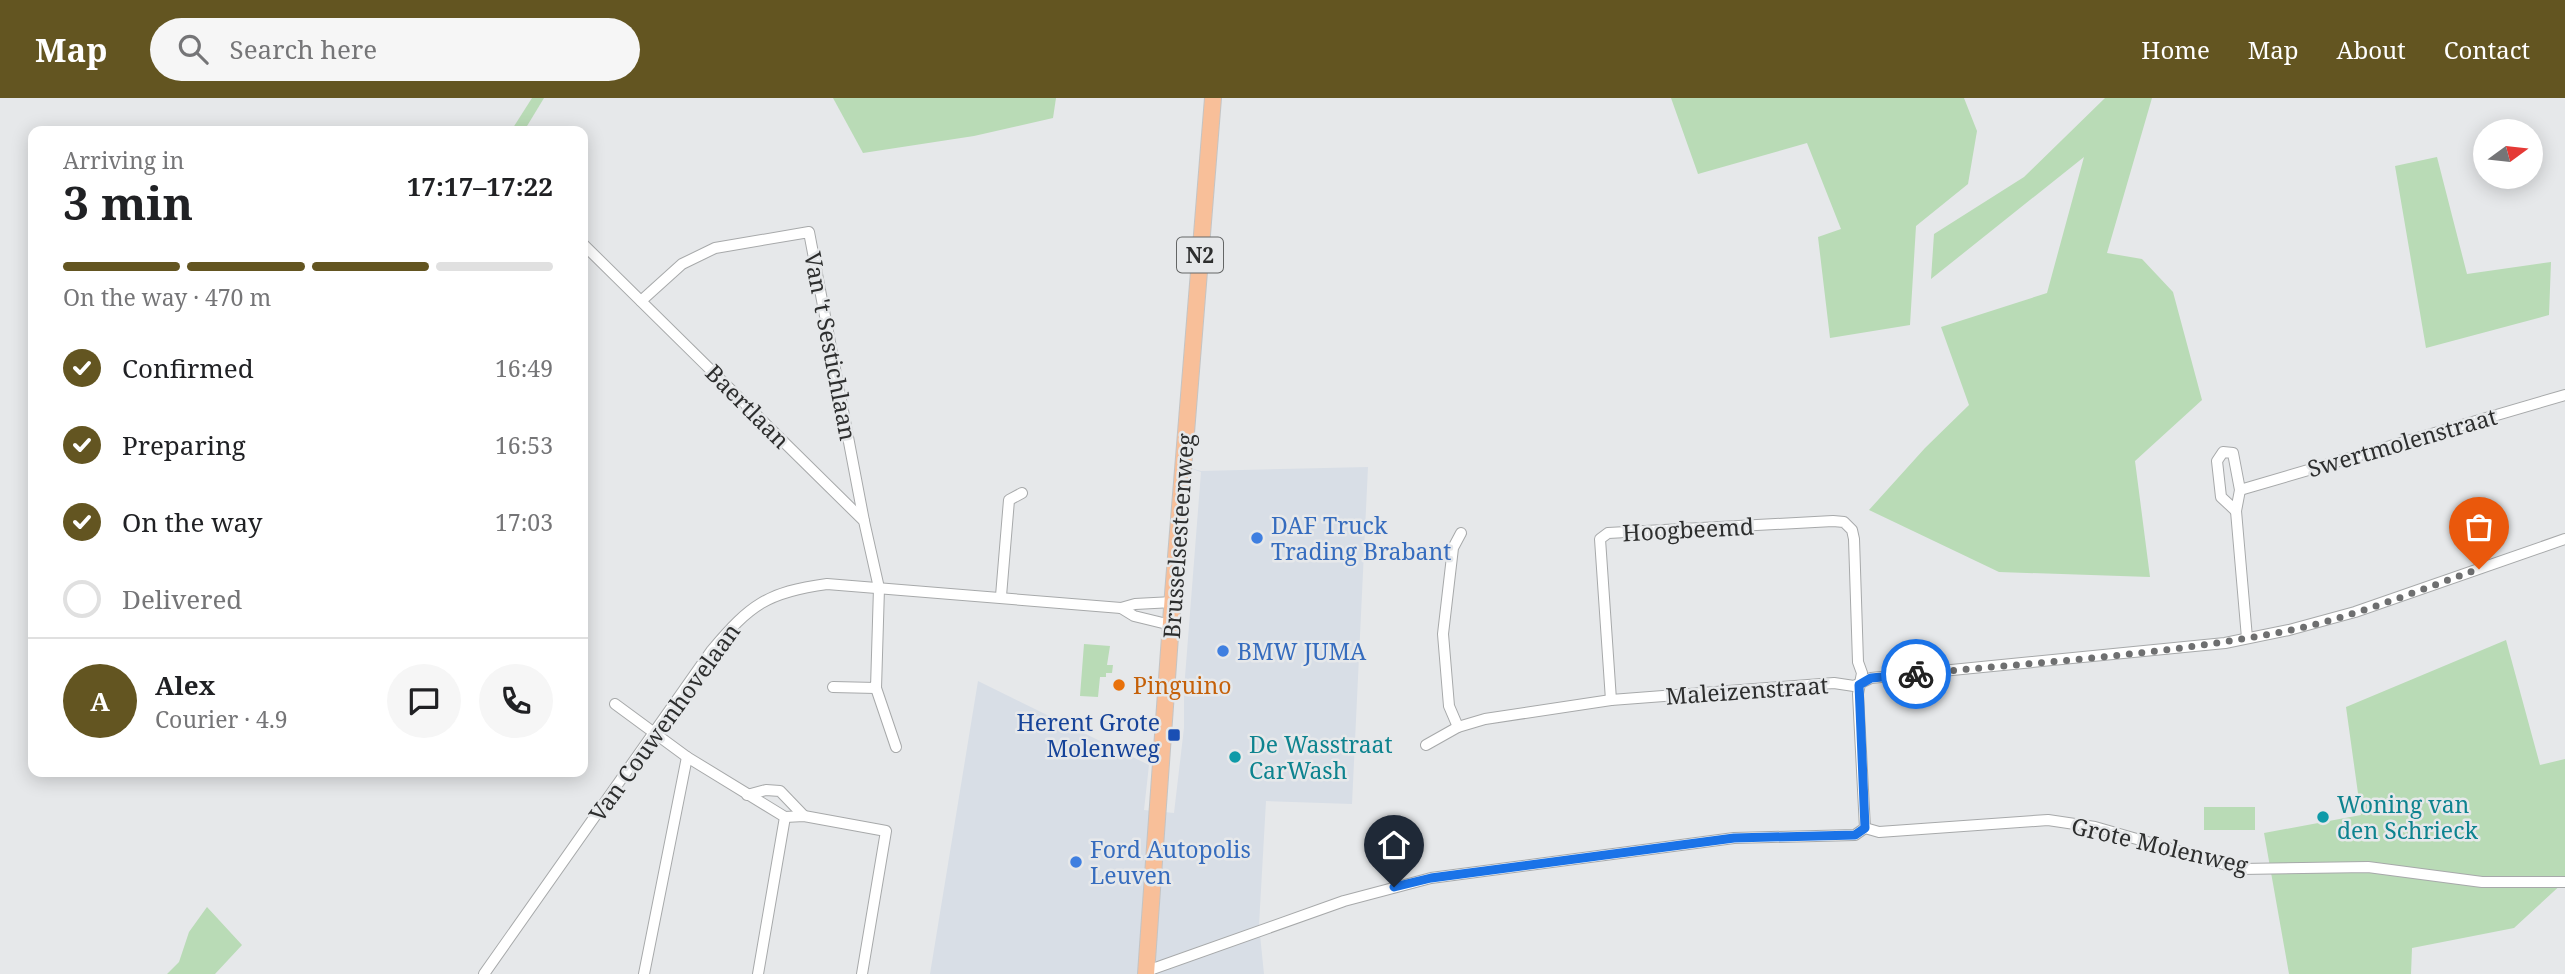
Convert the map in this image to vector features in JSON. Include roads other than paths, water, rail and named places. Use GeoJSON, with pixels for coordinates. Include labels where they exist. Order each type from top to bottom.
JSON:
{"type":"FeatureCollection","features":[{"type":"Feature","properties":{"kind":"main road","name":"Brusselsesteenweg"},"geometry":{"type":"LineString","coordinates":[[1146,972],[1213,98]]}},
{"type":"Feature","properties":{"kind":"street","name":"Van 't Sestichlaan"},"geometry":{"type":"LineString","coordinates":[[641,301],[682,264],[715,248],[809,232],[864,521]]}},
{"type":"Feature","properties":{"kind":"street","name":"Baertlaan"},"geometry":{"type":"LineString","coordinates":[[588,249],[864,521]]}},
{"type":"Feature","properties":{"kind":"street","name":"Swertmolenstraat"},"geometry":{"type":"LineString","coordinates":[[2239,490],[2565,395]]}},
{"type":"Feature","properties":{"kind":"street"},"geometry":{"type":"LineString","coordinates":[[2236,512],[2221,497],[2217,461],[2223,452],[2233,453],[2239,490],[2236,512],[2248,638]]}},
{"type":"Feature","properties":{"kind":"street"},"geometry":{"type":"LineString","coordinates":[[1001,596],[1009,500],[1022,493]]}},
{"type":"Feature","properties":{"kind":"street"},"geometry":{"type":"LineString","coordinates":[[864,521],[878,588],[876,688],[896,747]]}},
{"type":"Feature","properties":{"kind":"street","name":"Hoogbeemd"},"geometry":{"type":"LineString","coordinates":[[1611,700],[1600,539],[1608,533],[1844,522],[1852,530],[1858,662],[1862,673],[1859,685]]}},
{"type":"Feature","properties":{"kind":"street"},"geometry":{"type":"LineString","coordinates":[[1458,727],[1449,706],[1443,634],[1453,548],[1461,533]]}},
{"type":"Feature","properties":{"kind":"street","name":"Maleizenstraat"},"geometry":{"type":"LineString","coordinates":[[1426,745],[1458,727],[1485,719],[1611,700],[1833,683],[1859,685],[1871,678],[2225,643],[2289,631],[2355,612],[2565,539]]}},
{"type":"Feature","properties":{"kind":"street","name":"Van Couwenhovelaan"},"geometry":{"type":"LineString","coordinates":[[484,974],[712,649],[740,618],[766,599],[794,589],[827,584],[1001,596],[1121,608],[1135,604],[1173,602]]}},
{"type":"Feature","properties":{"kind":"street","name":"Van Couwenhovelaan"},"geometry":{"type":"LineString","coordinates":[[1121,608],[1134,616],[1171,625]]}},
{"type":"Feature","properties":{"kind":"street"},"geometry":{"type":"LineString","coordinates":[[1859,685],[1865,828]]}},
{"type":"Feature","properties":{"kind":"street"},"geometry":{"type":"LineString","coordinates":[[833,687],[876,688]]}},
{"type":"Feature","properties":{"kind":"street"},"geometry":{"type":"LineString","coordinates":[[615,704],[687,757],[785,817],[804,816],[886,831],[862,974]]}},
{"type":"Feature","properties":{"kind":"street"},"geometry":{"type":"LineString","coordinates":[[644,974],[687,757]]}},
{"type":"Feature","properties":{"kind":"street"},"geometry":{"type":"LineString","coordinates":[[747,795],[766,789],[780,791],[804,816]]}},
{"type":"Feature","properties":{"kind":"street"},"geometry":{"type":"LineString","coordinates":[[758,974],[785,817]]}},
{"type":"Feature","properties":{"kind":"street","name":"Grote Molenweg"},"geometry":{"type":"LineString","coordinates":[[1146,972],[1344,901],[1431,878],[1734,838],[1855,835],[1865,828],[1879,832],[2048,820],[2095,827],[2241,869],[2368,867],[2482,882],[2565,882]]}},
{"type":"Feature","properties":{"kind":"place","name":"DAF Truck Trading Brabant"},"geometry":{"type":"Point","coordinates":[1257,538]}},
{"type":"Feature","properties":{"kind":"place","name":"BMW JUMA"},"geometry":{"type":"Point","coordinates":[1223,651]}},
{"type":"Feature","properties":{"kind":"place","name":"Pinguino"},"geometry":{"type":"Point","coordinates":[1119,685]}},
{"type":"Feature","properties":{"kind":"place","name":"Herent Grote Molenweg"},"geometry":{"type":"Point","coordinates":[1174,735]}},
{"type":"Feature","properties":{"kind":"place","name":"De Wasstraat CarWash"},"geometry":{"type":"Point","coordinates":[1235,757]}},
{"type":"Feature","properties":{"kind":"place","name":"Woning van den Schrieck"},"geometry":{"type":"Point","coordinates":[2323,817]}},
{"type":"Feature","properties":{"kind":"place","name":"Ford Autopolis Leuven"},"geometry":{"type":"Point","coordinates":[1076,862]}}]}
